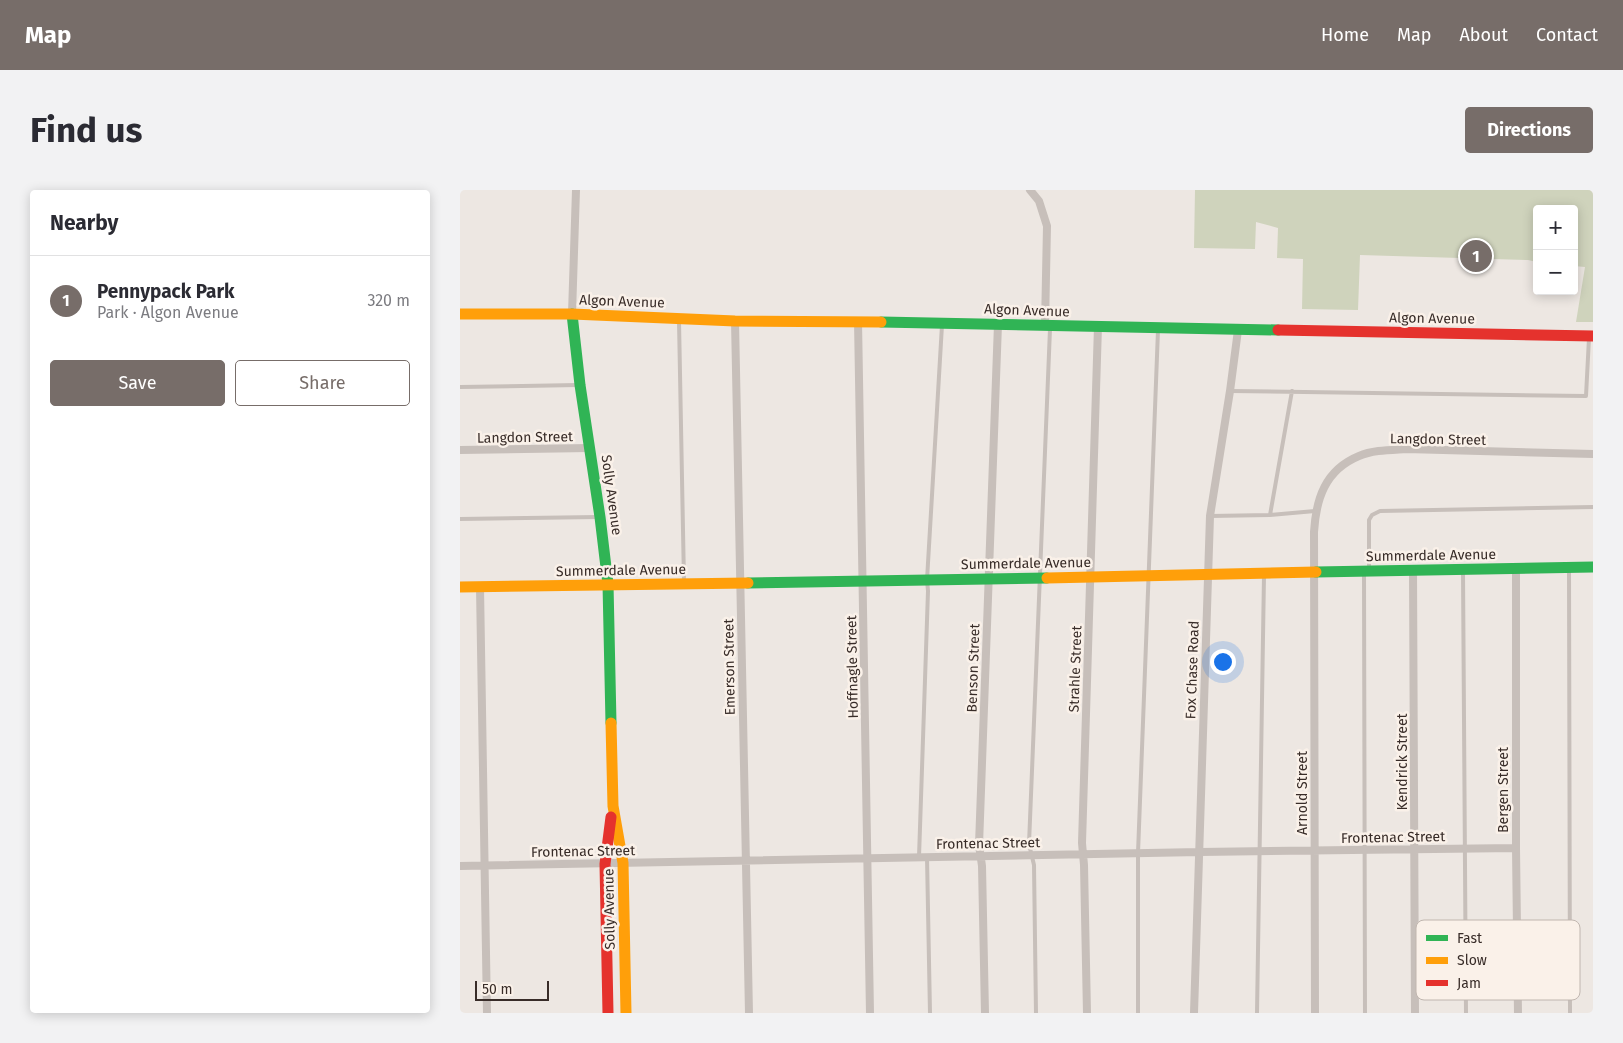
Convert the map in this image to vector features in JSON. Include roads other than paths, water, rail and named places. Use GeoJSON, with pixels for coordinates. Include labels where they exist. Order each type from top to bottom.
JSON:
{"type":"FeatureCollection","features":[{"type":"Feature","properties":{"kind":"street","name":"Solly Avenue"},"geometry":{"type":"LineString","coordinates":[[576,190],[572,314],[608,584],[613,806],[623,863],[626,1013]]}},
{"type":"Feature","properties":{"kind":"street"},"geometry":{"type":"LineString","coordinates":[[1030,190],[1039,201],[1047,226],[1047,326]]}},
{"type":"Feature","properties":{"kind":"street","name":"Algon Avenue"},"geometry":{"type":"LineString","coordinates":[[460,314],[572,314],[735,321],[858,321],[1591,336]]}},
{"type":"Feature","properties":{"kind":"street","name":"Emerson Street"},"geometry":{"type":"LineString","coordinates":[[735,321],[749,1013]]}},
{"type":"Feature","properties":{"kind":"street","name":"Hoffnagle Street"},"geometry":{"type":"LineString","coordinates":[[858,321],[870,1013]]}},
{"type":"Feature","properties":{"kind":"street","name":"Benson Street"},"geometry":{"type":"LineString","coordinates":[[985,1013],[980,836],[998,324]]}},
{"type":"Feature","properties":{"kind":"street","name":"Strahle Street"},"geometry":{"type":"LineString","coordinates":[[1087,1013],[1084,865],[1082,854],[1098,326]]}},
{"type":"Feature","properties":{"kind":"street","name":"Fox Chase Road"},"geometry":{"type":"LineString","coordinates":[[1194,1013],[1210,516],[1238,330]]}},
{"type":"Feature","properties":{"kind":"street","name":"Langdon Street"},"geometry":{"type":"LineString","coordinates":[[460,450],[590,448]]}},
{"type":"Feature","properties":{"kind":"street","name":"Langdon Street"},"geometry":{"type":"LineString","coordinates":[[1314,572],[1315,511],[1322,489],[1337,470],[1358,456],[1378,451],[1406,449],[1593,454]]}},
{"type":"Feature","properties":{"kind":"street","name":"Summerdale Avenue"},"geometry":{"type":"LineString","coordinates":[[460,587],[740,584],[862,580],[1593,567]]}},
{"type":"Feature","properties":{"kind":"street","name":"Bergen Street"},"geometry":{"type":"LineString","coordinates":[[1516,568],[1517,920]]}},
{"type":"Feature","properties":{"kind":"street","name":"Kendrick Street"},"geometry":{"type":"LineString","coordinates":[[1413,570],[1416,1013]]}},
{"type":"Feature","properties":{"kind":"street","name":"Arnold Street"},"geometry":{"type":"LineString","coordinates":[[1314,572],[1315,1013]]}},
{"type":"Feature","properties":{"kind":"street"},"geometry":{"type":"LineString","coordinates":[[480,587],[487,1013]]}},
{"type":"Feature","properties":{"kind":"street","name":"Solly Avenue"},"geometry":{"type":"LineString","coordinates":[[608,1013],[605,864],[613,806]]}},
{"type":"Feature","properties":{"kind":"street","name":"Frontenac Street"},"geometry":{"type":"LineString","coordinates":[[460,866],[1516,848]]}},
{"type":"Feature","properties":{"kind":"street","name":"Bergen Street"},"geometry":{"type":"LineString","coordinates":[[1518,1000],[1518,1013]]}},
{"type":"Feature","properties":{"kind":"lane"},"geometry":{"type":"LineString","coordinates":[[679,318],[684,584]]}},
{"type":"Feature","properties":{"kind":"lane"},"geometry":{"type":"LineString","coordinates":[[930,1013],[923,857],[927,580],[942,323]]}},
{"type":"Feature","properties":{"kind":"lane"},"geometry":{"type":"LineString","coordinates":[[1036,1013],[1034,865],[1031,855],[1030,834],[1047,326]]}},
{"type":"Feature","properties":{"kind":"lane"},"geometry":{"type":"LineString","coordinates":[[1138,1013],[1138,853],[1158,327]]}},
{"type":"Feature","properties":{"kind":"lane"},"geometry":{"type":"LineString","coordinates":[[1230,391],[1586,396],[1591,336]]}},
{"type":"Feature","properties":{"kind":"lane"},"geometry":{"type":"LineString","coordinates":[[460,387],[580,385]]}},
{"type":"Feature","properties":{"kind":"lane"},"geometry":{"type":"LineString","coordinates":[[1270,515],[1292,391]]}},
{"type":"Feature","properties":{"kind":"lane"},"geometry":{"type":"LineString","coordinates":[[1366,1013],[1364,850],[1366,571],[1369,520],[1372,515],[1380,511],[1593,507]]}},
{"type":"Feature","properties":{"kind":"lane"},"geometry":{"type":"LineString","coordinates":[[1210,516],[1270,515],[1315,511]]}},
{"type":"Feature","properties":{"kind":"lane"},"geometry":{"type":"LineString","coordinates":[[460,519],[600,517]]}},
{"type":"Feature","properties":{"kind":"lane"},"geometry":{"type":"LineString","coordinates":[[1568,568],[1570,920]]}},
{"type":"Feature","properties":{"kind":"lane"},"geometry":{"type":"LineString","coordinates":[[1463,569],[1465,920]]}},
{"type":"Feature","properties":{"kind":"lane"},"geometry":{"type":"LineString","coordinates":[[1257,1013],[1264,573]]}},
{"type":"Feature","properties":{"kind":"lane"},"geometry":{"type":"LineString","coordinates":[[1466,1000],[1466,1013]]}},
{"type":"Feature","properties":{"kind":"lane"},"geometry":{"type":"LineString","coordinates":[[1570,1000],[1570,1013]]}},
{"type":"Feature","properties":{"kind":"place","name":"Pennypack Park"},"geometry":{"type":"Point","coordinates":[1476,256]}}]}
